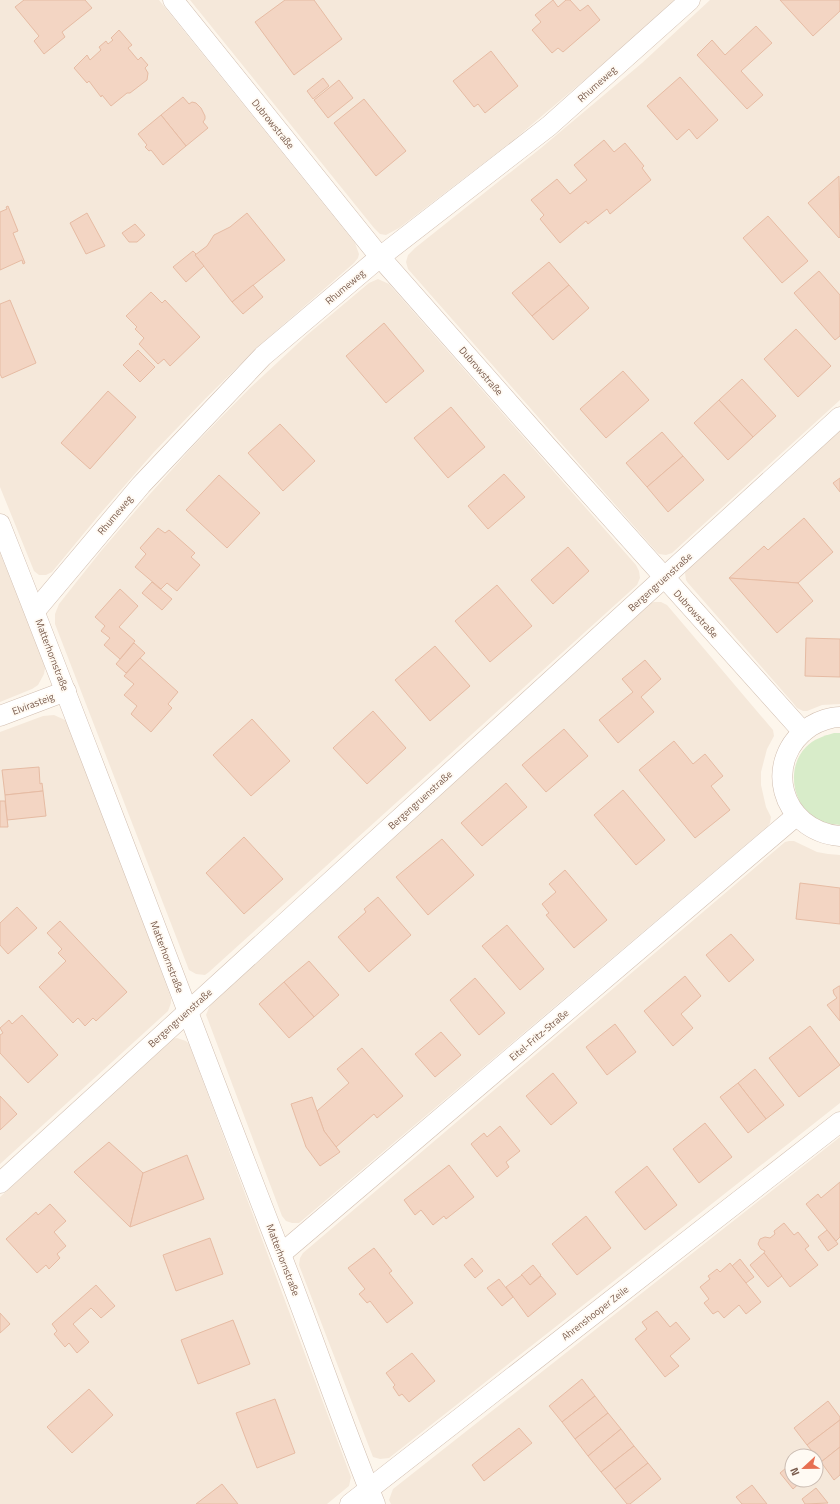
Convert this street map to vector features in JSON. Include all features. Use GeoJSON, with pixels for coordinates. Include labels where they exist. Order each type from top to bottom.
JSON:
{"type":"FeatureCollection","features":[{"type":"Feature","properties":{"kind":"street","name":"Dubrowstraße"},"geometry":{"type":"LineString","coordinates":[[173,0],[380,257],[802,732]]}},
{"type":"Feature","properties":{"kind":"street","name":"Rhumeweg"},"geometry":{"type":"LineString","coordinates":[[35,611],[141,485],[263,356],[380,257],[549,126],[690,0]]}},
{"type":"Feature","properties":{"kind":"street","name":"Bergengruenstraße"},"geometry":{"type":"LineString","coordinates":[[0,1183],[840,417]]}},
{"type":"Feature","properties":{"kind":"street","name":"Matterhornstraße"},"geometry":{"type":"LineString","coordinates":[[0,524],[66,691],[372,1497]]}},
{"type":"Feature","properties":{"kind":"street","name":"Elvirasteig"},"geometry":{"type":"LineString","coordinates":[[0,716],[66,691]]}},
{"type":"Feature","properties":{"kind":"street"},"geometry":{"type":"LineString","coordinates":[[840,717],[817,722],[802,732],[790,746],[783,763],[782,782],[786,800],[796,816],[810,828],[827,835],[840,836]]}},
{"type":"Feature","properties":{"kind":"street","name":"Eitel-Fritz-Straße"},"geometry":{"type":"LineString","coordinates":[[281,1254],[796,816]]}},
{"type":"Feature","properties":{"kind":"street","name":"Ahrenshooper Zeile"},"geometry":{"type":"LineString","coordinates":[[350,1504],[372,1497],[840,1122]]}},
{"type":"Feature","properties":{"kind":"shaded area"},"geometry":{"type":"Polygon","coordinates":[[[0,0],[159,0],[355,243],[359,254],[354,263],[261,344],[206,398],[154,452],[52,572],[46,575],[39,575],[34,571],[0,487],[0,0]]]}},
{"type":"Feature","properties":{"kind":"shaded area"},"geometry":{"type":"Polygon","coordinates":[[[190,0],[674,0],[627,44],[510,143],[399,228],[386,235],[380,234],[374,228],[190,0]]]}},
{"type":"Feature","properties":{"kind":"shaded area"},"geometry":{"type":"Polygon","coordinates":[[[710,0],[840,0],[840,400],[672,553],[666,555],[659,554],[654,549],[408,269],[406,262],[408,255],[415,248],[541,148],[642,63],[710,0]]]}},
{"type":"Feature","properties":{"kind":"shaded area"},"geometry":{"type":"Polygon","coordinates":[[[378,279],[389,284],[636,565],[640,578],[637,585],[209,972],[205,975],[196,974],[189,970],[55,624],[55,614],[59,604],[101,551],[193,446],[251,387],[307,335],[369,283],[378,279]]]}},
{"type":"Feature","properties":{"kind":"shaded area"},"geometry":{"type":"Polygon","coordinates":[[[840,431],[840,704],[822,705],[807,711],[803,711],[797,708],[688,583],[685,573],[690,564],[840,431]]]}},
{"type":"Feature","properties":{"kind":"shaded area"},"geometry":{"type":"Polygon","coordinates":[[[0,553],[44,661],[45,668],[44,674],[38,685],[32,689],[0,702],[0,553]]]}},
{"type":"Feature","properties":{"kind":"shaded area"},"geometry":{"type":"Polygon","coordinates":[[[661,602],[667,605],[773,730],[774,736],[767,749],[761,772],[761,785],[766,807],[771,817],[770,823],[299,1223],[286,1221],[282,1216],[206,1015],[210,1005],[647,604],[661,602]]]}},
{"type":"Feature","properties":{"kind":"shaded area"},"geometry":{"type":"Polygon","coordinates":[[[54,715],[65,720],[72,728],[171,998],[171,1003],[168,1011],[0,1164],[0,732],[43,716],[54,715]]]}},
{"type":"Feature","properties":{"kind":"shaded area"},"geometry":{"type":"Polygon","coordinates":[[[794,841],[817,852],[840,855],[840,1103],[389,1458],[380,1459],[373,1457],[299,1265],[300,1258],[303,1253],[785,842],[794,841]]]}},
{"type":"Feature","properties":{"kind":"shaded area"},"geometry":{"type":"Polygon","coordinates":[[[177,1038],[186,1041],[189,1044],[351,1477],[349,1486],[327,1504],[0,1504],[0,1197],[171,1039],[177,1038]]]}},
{"type":"Feature","properties":{"kind":"shaded area"},"geometry":{"type":"Polygon","coordinates":[[[840,1137],[840,1504],[391,1504],[389,1500],[393,1489],[840,1137]]]}},
{"type":"Feature","properties":{"kind":"green space"},"geometry":{"type":"Polygon","coordinates":[[[834,733],[840,733],[840,825],[820,821],[806,811],[796,794],[794,784],[796,764],[806,747],[819,738],[834,733]]]}},
{"type":"Feature","properties":{"kind":"building"},"geometry":{"type":"Polygon","coordinates":[[[24,0],[85,0],[92,8],[62,32],[65,37],[44,54],[34,41],[39,36],[15,7],[24,0]]]}},
{"type":"Feature","properties":{"kind":"building"},"geometry":{"type":"Polygon","coordinates":[[[285,0],[314,0],[342,39],[294,75],[255,22],[285,0]]]}},
{"type":"Feature","properties":{"kind":"building"},"geometry":{"type":"Polygon","coordinates":[[[553,0],[558,7],[566,0],[570,0],[580,11],[588,5],[600,20],[563,52],[558,48],[552,53],[532,30],[541,22],[535,15],[553,0]]]}},
{"type":"Feature","properties":{"kind":"building"},"geometry":{"type":"Polygon","coordinates":[[[780,0],[840,0],[840,11],[813,36],[780,0]]]}},
{"type":"Feature","properties":{"kind":"building"},"geometry":{"type":"Polygon","coordinates":[[[756,26],[772,43],[741,71],[763,95],[747,109],[697,55],[712,40],[725,55],[756,26]]]}},
{"type":"Feature","properties":{"kind":"building"},"geometry":{"type":"Polygon","coordinates":[[[119,30],[132,45],[128,48],[138,60],[141,57],[148,65],[145,68],[148,73],[147,80],[111,106],[102,95],[101,97],[89,81],[87,83],[74,68],[87,55],[90,60],[101,50],[99,47],[106,41],[108,44],[113,40],[111,38],[119,30]]]}},
{"type":"Feature","properties":{"kind":"building"},"geometry":{"type":"Polygon","coordinates":[[[491,51],[518,86],[485,113],[478,104],[474,107],[453,81],[491,51]]]}},
{"type":"Feature","properties":{"kind":"building"},"geometry":{"type":"Polygon","coordinates":[[[680,77],[718,120],[697,139],[689,129],[677,140],[647,106],[680,77]]]}},
{"type":"Feature","properties":{"kind":"building"},"geometry":{"type":"Polygon","coordinates":[[[323,78],[329,86],[313,99],[307,91],[323,78]]]}},
{"type":"Feature","properties":{"kind":"building"},"geometry":{"type":"Polygon","coordinates":[[[339,80],[353,98],[328,118],[314,100],[339,80]]]}},
{"type":"Feature","properties":{"kind":"building"},"geometry":{"type":"Polygon","coordinates":[[[183,97],[189,104],[192,102],[196,103],[201,108],[205,116],[203,122],[208,128],[186,146],[161,115],[183,97]]]}},
{"type":"Feature","properties":{"kind":"building"},"geometry":{"type":"Polygon","coordinates":[[[364,99],[406,151],[376,176],[334,123],[364,99]]]}},
{"type":"Feature","properties":{"kind":"building"},"geometry":{"type":"Polygon","coordinates":[[[161,115],[186,146],[163,165],[151,150],[149,151],[145,147],[147,145],[138,134],[161,115]]]}},
{"type":"Feature","properties":{"kind":"building"},"geometry":{"type":"Polygon","coordinates":[[[604,140],[614,152],[625,143],[644,166],[642,168],[651,180],[610,214],[607,209],[588,224],[586,221],[560,243],[540,219],[544,215],[531,200],[557,179],[570,194],[587,180],[574,165],[604,140]]]}},
{"type":"Feature","properties":{"kind":"building"},"geometry":{"type":"Polygon","coordinates":[[[839,176],[840,237],[839,238],[808,203],[839,176]]]}},
{"type":"Feature","properties":{"kind":"building"},"geometry":{"type":"Polygon","coordinates":[[[8,206],[18,231],[13,233],[25,263],[23,264],[22,260],[0,270],[0,212],[7,209],[6,207],[8,206]]]}},
{"type":"Feature","properties":{"kind":"building"},"geometry":{"type":"Polygon","coordinates":[[[87,213],[105,246],[86,254],[70,223],[87,213]]]}},
{"type":"Feature","properties":{"kind":"building"},"geometry":{"type":"Polygon","coordinates":[[[247,213],[285,260],[232,302],[195,255],[207,246],[214,235],[230,227],[247,213]]]}},
{"type":"Feature","properties":{"kind":"building"},"geometry":{"type":"Polygon","coordinates":[[[768,216],[808,261],[782,283],[743,238],[768,216]]]}},
{"type":"Feature","properties":{"kind":"building"},"geometry":{"type":"Polygon","coordinates":[[[135,224],[145,235],[137,242],[129,242],[122,233],[135,224]]]}},
{"type":"Feature","properties":{"kind":"building"},"geometry":{"type":"Polygon","coordinates":[[[193,251],[204,266],[186,282],[173,267],[193,251]]]}},
{"type":"Feature","properties":{"kind":"building"},"geometry":{"type":"Polygon","coordinates":[[[549,262],[569,285],[532,316],[512,293],[549,262]]]}},
{"type":"Feature","properties":{"kind":"building"},"geometry":{"type":"Polygon","coordinates":[[[819,271],[840,295],[840,336],[835,340],[794,293],[819,271]]]}},
{"type":"Feature","properties":{"kind":"building"},"geometry":{"type":"Polygon","coordinates":[[[253,285],[263,297],[243,314],[232,302],[253,285]]]}},
{"type":"Feature","properties":{"kind":"building"},"geometry":{"type":"Polygon","coordinates":[[[569,285],[589,308],[553,340],[532,316],[569,285]]]}},
{"type":"Feature","properties":{"kind":"building"},"geometry":{"type":"Polygon","coordinates":[[[151,292],[162,303],[165,300],[200,337],[170,366],[164,359],[158,364],[139,344],[144,338],[135,329],[137,327],[126,316],[151,292]]]}},
{"type":"Feature","properties":{"kind":"building"},"geometry":{"type":"Polygon","coordinates":[[[10,300],[36,363],[2,378],[0,374],[0,304],[10,300]]]}},
{"type":"Feature","properties":{"kind":"building"},"geometry":{"type":"Polygon","coordinates":[[[384,323],[424,371],[386,403],[346,356],[384,323]]]}},
{"type":"Feature","properties":{"kind":"building"},"geometry":{"type":"Polygon","coordinates":[[[796,329],[831,366],[798,397],[764,359],[796,329]]]}},
{"type":"Feature","properties":{"kind":"building"},"geometry":{"type":"Polygon","coordinates":[[[138,350],[155,367],[140,382],[123,365],[138,350]]]}},
{"type":"Feature","properties":{"kind":"building"},"geometry":{"type":"Polygon","coordinates":[[[623,371],[649,400],[606,438],[580,409],[623,371]]]}},
{"type":"Feature","properties":{"kind":"building"},"geometry":{"type":"Polygon","coordinates":[[[742,379],[776,416],[753,437],[719,400],[742,379]]]}},
{"type":"Feature","properties":{"kind":"building"},"geometry":{"type":"Polygon","coordinates":[[[108,391],[136,417],[90,469],[61,443],[108,391]]]}},
{"type":"Feature","properties":{"kind":"building"},"geometry":{"type":"Polygon","coordinates":[[[719,400],[753,437],[728,460],[694,423],[719,400]]]}},
{"type":"Feature","properties":{"kind":"building"},"geometry":{"type":"Polygon","coordinates":[[[451,407],[485,447],[448,478],[414,438],[451,407]]]}},
{"type":"Feature","properties":{"kind":"building"},"geometry":{"type":"Polygon","coordinates":[[[280,424],[315,461],[283,491],[248,453],[280,424]]]}},
{"type":"Feature","properties":{"kind":"building"},"geometry":{"type":"Polygon","coordinates":[[[662,432],[683,456],[647,487],[626,463],[662,432]]]}},
{"type":"Feature","properties":{"kind":"building"},"geometry":{"type":"Polygon","coordinates":[[[683,456],[704,480],[668,512],[647,487],[683,456]]]}},
{"type":"Feature","properties":{"kind":"building"},"geometry":{"type":"Polygon","coordinates":[[[504,474],[525,497],[488,529],[468,506],[504,474]]]}},
{"type":"Feature","properties":{"kind":"building"},"geometry":{"type":"Polygon","coordinates":[[[219,475],[260,513],[227,548],[186,510],[219,475]]]}},
{"type":"Feature","properties":{"kind":"building"},"geometry":{"type":"Polygon","coordinates":[[[840,478],[840,492],[833,483],[840,478]]]}},
{"type":"Feature","properties":{"kind":"building"},"geometry":{"type":"Polygon","coordinates":[[[804,518],[833,552],[798,583],[729,578],[764,546],[768,550],[804,518]]]}},
{"type":"Feature","properties":{"kind":"building"},"geometry":{"type":"Polygon","coordinates":[[[158,528],[165,533],[169,530],[195,553],[191,557],[200,565],[177,591],[167,583],[161,589],[135,567],[146,554],[140,548],[158,528]]]}},
{"type":"Feature","properties":{"kind":"building"},"geometry":{"type":"Polygon","coordinates":[[[568,547],[589,571],[553,604],[531,580],[568,547]]]}},
{"type":"Feature","properties":{"kind":"building"},"geometry":{"type":"Polygon","coordinates":[[[729,578],[798,583],[813,601],[777,633],[729,578]]]}},
{"type":"Feature","properties":{"kind":"building"},"geometry":{"type":"Polygon","coordinates":[[[152,582],[172,599],[162,610],[142,593],[152,582]]]}},
{"type":"Feature","properties":{"kind":"building"},"geometry":{"type":"Polygon","coordinates":[[[497,585],[532,626],[490,662],[455,621],[497,585]]]}},
{"type":"Feature","properties":{"kind":"building"},"geometry":{"type":"Polygon","coordinates":[[[120,589],[138,606],[119,627],[135,641],[120,659],[104,645],[110,638],[101,631],[105,626],[95,617],[120,589]]]}},
{"type":"Feature","properties":{"kind":"building"},"geometry":{"type":"Polygon","coordinates":[[[806,638],[840,639],[840,677],[805,676],[806,638]]]}},
{"type":"Feature","properties":{"kind":"building"},"geometry":{"type":"Polygon","coordinates":[[[134,643],[145,653],[126,673],[116,664],[134,643]]]}},
{"type":"Feature","properties":{"kind":"building"},"geometry":{"type":"Polygon","coordinates":[[[435,646],[470,686],[430,721],[395,680],[435,646]]]}},
{"type":"Feature","properties":{"kind":"building"},"geometry":{"type":"Polygon","coordinates":[[[140,658],[178,692],[168,704],[172,708],[151,732],[131,714],[137,706],[124,695],[134,684],[124,676],[140,658]]]}},
{"type":"Feature","properties":{"kind":"building"},"geometry":{"type":"Polygon","coordinates":[[[645,660],[661,679],[641,697],[654,712],[618,743],[599,720],[633,692],[622,679],[645,660]]]}},
{"type":"Feature","properties":{"kind":"building"},"geometry":{"type":"Polygon","coordinates":[[[373,711],[406,748],[367,784],[333,748],[373,711]]]}},
{"type":"Feature","properties":{"kind":"building"},"geometry":{"type":"Polygon","coordinates":[[[252,719],[290,761],[251,796],[213,755],[252,719]]]}},
{"type":"Feature","properties":{"kind":"building"},"geometry":{"type":"Polygon","coordinates":[[[564,729],[588,756],[546,792],[522,765],[564,729]]]}},
{"type":"Feature","properties":{"kind":"building"},"geometry":{"type":"Polygon","coordinates":[[[674,741],[693,764],[705,754],[723,776],[711,786],[730,810],[695,838],[639,770],[674,741]]]}},
{"type":"Feature","properties":{"kind":"building"},"geometry":{"type":"Polygon","coordinates":[[[39,767],[40,784],[42,783],[43,791],[5,795],[2,770],[39,767]]]}},
{"type":"Feature","properties":{"kind":"building"},"geometry":{"type":"Polygon","coordinates":[[[506,783],[527,807],[482,846],[461,823],[506,783]]]}},
{"type":"Feature","properties":{"kind":"building"},"geometry":{"type":"Polygon","coordinates":[[[623,790],[665,840],[636,865],[594,815],[623,790]]]}},
{"type":"Feature","properties":{"kind":"building"},"geometry":{"type":"Polygon","coordinates":[[[43,791],[46,816],[7,820],[5,795],[43,791]]]}},
{"type":"Feature","properties":{"kind":"building"},"geometry":{"type":"Polygon","coordinates":[[[0,801],[5,801],[8,827],[0,827],[0,801]]]}},
{"type":"Feature","properties":{"kind":"building"},"geometry":{"type":"Polygon","coordinates":[[[244,837],[283,879],[244,914],[206,873],[244,837]]]}},
{"type":"Feature","properties":{"kind":"building"},"geometry":{"type":"Polygon","coordinates":[[[442,839],[474,875],[428,915],[396,877],[442,839]]]}},
{"type":"Feature","properties":{"kind":"building"},"geometry":{"type":"Polygon","coordinates":[[[565,870],[607,920],[574,948],[546,915],[549,913],[542,904],[556,892],[549,884],[565,870]]]}},
{"type":"Feature","properties":{"kind":"building"},"geometry":{"type":"Polygon","coordinates":[[[800,883],[840,888],[840,924],[796,919],[800,883]]]}},
{"type":"Feature","properties":{"kind":"building"},"geometry":{"type":"Polygon","coordinates":[[[378,897],[411,935],[369,972],[338,937],[366,912],[364,909],[378,897]]]}},
{"type":"Feature","properties":{"kind":"building"},"geometry":{"type":"Polygon","coordinates":[[[17,907],[37,928],[8,954],[0,945],[0,923],[17,907]]]}},
{"type":"Feature","properties":{"kind":"building"},"geometry":{"type":"Polygon","coordinates":[[[60,921],[127,992],[96,1021],[93,1018],[85,1026],[78,1018],[73,1023],[39,987],[66,961],[58,953],[62,949],[47,933],[60,921]]]}},
{"type":"Feature","properties":{"kind":"building"},"geometry":{"type":"Polygon","coordinates":[[[507,925],[544,969],[520,990],[482,946],[507,925]]]}},
{"type":"Feature","properties":{"kind":"building"},"geometry":{"type":"Polygon","coordinates":[[[731,934],[754,960],[729,982],[706,955],[731,934]]]}},
{"type":"Feature","properties":{"kind":"building"},"geometry":{"type":"Polygon","coordinates":[[[309,961],[339,995],[314,1017],[284,982],[309,961]]]}},
{"type":"Feature","properties":{"kind":"building"},"geometry":{"type":"Polygon","coordinates":[[[685,976],[701,996],[681,1014],[693,1028],[673,1046],[644,1011],[685,976]]]}},
{"type":"Feature","properties":{"kind":"building"},"geometry":{"type":"Polygon","coordinates":[[[475,978],[505,1013],[479,1035],[450,1000],[475,978]]]}},
{"type":"Feature","properties":{"kind":"building"},"geometry":{"type":"Polygon","coordinates":[[[284,982],[314,1017],[289,1038],[259,1004],[284,982]]]}},
{"type":"Feature","properties":{"kind":"building"},"geometry":{"type":"Polygon","coordinates":[[[839,986],[840,1021],[827,1005],[837,998],[833,990],[839,986]]]}},
{"type":"Feature","properties":{"kind":"building"},"geometry":{"type":"Polygon","coordinates":[[[22,1015],[58,1055],[28,1083],[0,1053],[0,1035],[3,1033],[0,1028],[9,1020],[12,1024],[22,1015]]]}},
{"type":"Feature","properties":{"kind":"building"},"geometry":{"type":"Polygon","coordinates":[[[615,1024],[636,1052],[607,1075],[586,1047],[615,1024]]]}},
{"type":"Feature","properties":{"kind":"building"},"geometry":{"type":"Polygon","coordinates":[[[810,1026],[840,1065],[799,1097],[769,1058],[810,1026]]]}},
{"type":"Feature","properties":{"kind":"building"},"geometry":{"type":"Polygon","coordinates":[[[441,1032],[461,1055],[435,1077],[415,1054],[441,1032]]]}},
{"type":"Feature","properties":{"kind":"building"},"geometry":{"type":"Polygon","coordinates":[[[362,1048],[403,1096],[377,1118],[374,1114],[336,1147],[324,1131],[317,1111],[349,1083],[337,1069],[362,1048]]]}},
{"type":"Feature","properties":{"kind":"building"},"geometry":{"type":"Polygon","coordinates":[[[755,1069],[784,1105],[766,1119],[738,1083],[755,1069]]]}},
{"type":"Feature","properties":{"kind":"building"},"geometry":{"type":"Polygon","coordinates":[[[553,1073],[577,1103],[551,1125],[526,1096],[553,1073]]]}},
{"type":"Feature","properties":{"kind":"building"},"geometry":{"type":"Polygon","coordinates":[[[738,1083],[766,1119],[748,1133],[720,1097],[738,1083]]]}},
{"type":"Feature","properties":{"kind":"building"},"geometry":{"type":"Polygon","coordinates":[[[0,1096],[17,1114],[0,1130],[0,1096]]]}},
{"type":"Feature","properties":{"kind":"building"},"geometry":{"type":"Polygon","coordinates":[[[312,1097],[324,1131],[340,1152],[320,1166],[306,1147],[291,1104],[312,1097]]]}},
{"type":"Feature","properties":{"kind":"building"},"geometry":{"type":"Polygon","coordinates":[[[705,1123],[732,1157],[699,1183],[673,1149],[705,1123]]]}},
{"type":"Feature","properties":{"kind":"building"},"geometry":{"type":"Polygon","coordinates":[[[500,1126],[520,1151],[506,1162],[509,1167],[497,1177],[471,1144],[484,1133],[487,1137],[500,1126]]]}},
{"type":"Feature","properties":{"kind":"building"},"geometry":{"type":"Polygon","coordinates":[[[109,1142],[143,1173],[130,1227],[74,1172],[109,1142]]]}},
{"type":"Feature","properties":{"kind":"building"},"geometry":{"type":"Polygon","coordinates":[[[187,1155],[204,1199],[130,1227],[143,1173],[187,1155]]]}},
{"type":"Feature","properties":{"kind":"building"},"geometry":{"type":"Polygon","coordinates":[[[449,1165],[474,1197],[446,1219],[444,1216],[433,1225],[421,1210],[415,1215],[404,1200],[449,1165]]]}},
{"type":"Feature","properties":{"kind":"building"},"geometry":{"type":"Polygon","coordinates":[[[647,1166],[677,1205],[645,1230],[615,1192],[647,1166]]]}},
{"type":"Feature","properties":{"kind":"building"},"geometry":{"type":"Polygon","coordinates":[[[840,1182],[840,1237],[836,1241],[806,1204],[818,1194],[821,1198],[840,1182]]]}},
{"type":"Feature","properties":{"kind":"building"},"geometry":{"type":"Polygon","coordinates":[[[50,1204],[66,1221],[54,1232],[66,1246],[57,1254],[60,1258],[49,1269],[46,1265],[37,1273],[6,1239],[36,1212],[38,1215],[50,1204]]]}},
{"type":"Feature","properties":{"kind":"building"},"geometry":{"type":"Polygon","coordinates":[[[586,1216],[611,1248],[577,1275],[552,1244],[586,1216]]]}},
{"type":"Feature","properties":{"kind":"building"},"geometry":{"type":"Polygon","coordinates":[[[784,1223],[794,1235],[798,1232],[809,1246],[805,1249],[818,1265],[790,1287],[764,1253],[765,1251],[761,1249],[758,1244],[760,1239],[765,1237],[770,1238],[775,1234],[774,1231],[784,1223]]]}},
{"type":"Feature","properties":{"kind":"building"},"geometry":{"type":"Polygon","coordinates":[[[827,1230],[838,1244],[828,1251],[818,1237],[827,1230]]]}},
{"type":"Feature","properties":{"kind":"building"},"geometry":{"type":"Polygon","coordinates":[[[210,1238],[223,1274],[176,1291],[163,1255],[210,1238]]]}},
{"type":"Feature","properties":{"kind":"building"},"geometry":{"type":"Polygon","coordinates":[[[374,1248],[392,1271],[389,1273],[413,1303],[387,1323],[370,1301],[367,1303],[359,1294],[365,1289],[348,1268],[374,1248]]]}},
{"type":"Feature","properties":{"kind":"building"},"geometry":{"type":"Polygon","coordinates":[[[764,1253],[782,1276],[768,1287],[750,1265],[764,1253]]]}},
{"type":"Feature","properties":{"kind":"building"},"geometry":{"type":"Polygon","coordinates":[[[472,1258],[483,1271],[475,1278],[464,1265],[472,1258]]]}},
{"type":"Feature","properties":{"kind":"building"},"geometry":{"type":"Polygon","coordinates":[[[740,1259],[754,1277],[746,1283],[732,1266],[740,1259]]]}},
{"type":"Feature","properties":{"kind":"building"},"geometry":{"type":"Polygon","coordinates":[[[730,1263],[761,1302],[746,1314],[739,1305],[724,1318],[718,1311],[713,1314],[704,1303],[709,1299],[700,1287],[710,1279],[708,1276],[717,1269],[720,1272],[730,1263]]]}},
{"type":"Feature","properties":{"kind":"building"},"geometry":{"type":"Polygon","coordinates":[[[533,1265],[541,1275],[530,1285],[521,1275],[533,1265]]]}},
{"type":"Feature","properties":{"kind":"building"},"geometry":{"type":"Polygon","coordinates":[[[522,1275],[530,1285],[541,1276],[556,1294],[528,1317],[506,1287],[522,1275]]]}},
{"type":"Feature","properties":{"kind":"building"},"geometry":{"type":"Polygon","coordinates":[[[499,1279],[513,1297],[502,1306],[487,1288],[499,1279]]]}},
{"type":"Feature","properties":{"kind":"building"},"geometry":{"type":"Polygon","coordinates":[[[96,1285],[115,1306],[101,1318],[91,1308],[73,1324],[89,1342],[77,1353],[69,1343],[65,1347],[54,1334],[57,1331],[52,1324],[96,1285]]]}},
{"type":"Feature","properties":{"kind":"building"},"geometry":{"type":"Polygon","coordinates":[[[657,1311],[670,1327],[676,1322],[690,1339],[670,1356],[679,1366],[665,1377],[635,1339],[647,1329],[642,1322],[657,1311]]]}},
{"type":"Feature","properties":{"kind":"building"},"geometry":{"type":"Polygon","coordinates":[[[0,1313],[10,1324],[0,1333],[0,1313]]]}},
{"type":"Feature","properties":{"kind":"building"},"geometry":{"type":"Polygon","coordinates":[[[233,1320],[250,1364],[198,1384],[181,1340],[233,1320]]]}},
{"type":"Feature","properties":{"kind":"building"},"geometry":{"type":"Polygon","coordinates":[[[412,1353],[435,1381],[409,1402],[402,1394],[399,1396],[393,1387],[395,1385],[386,1373],[412,1353]]]}},
{"type":"Feature","properties":{"kind":"building"},"geometry":{"type":"Polygon","coordinates":[[[582,1379],[595,1396],[562,1422],[549,1406],[582,1379]]]}},
{"type":"Feature","properties":{"kind":"building"},"geometry":{"type":"Polygon","coordinates":[[[89,1389],[113,1415],[72,1453],[47,1427],[89,1389]]]}},
{"type":"Feature","properties":{"kind":"building"},"geometry":{"type":"Polygon","coordinates":[[[595,1396],[608,1413],[575,1439],[562,1422],[595,1396]]]}},
{"type":"Feature","properties":{"kind":"building"},"geometry":{"type":"Polygon","coordinates":[[[275,1399],[295,1453],[257,1468],[236,1413],[275,1399]]]}},
{"type":"Feature","properties":{"kind":"building"},"geometry":{"type":"Polygon","coordinates":[[[828,1401],[840,1417],[840,1420],[807,1445],[794,1428],[828,1401]]]}},
{"type":"Feature","properties":{"kind":"building"},"geometry":{"type":"Polygon","coordinates":[[[608,1413],[621,1429],[588,1456],[575,1439],[608,1413]]]}},
{"type":"Feature","properties":{"kind":"building"},"geometry":{"type":"Polygon","coordinates":[[[840,1420],[840,1447],[824,1460],[824,1448],[809,1448],[807,1445],[840,1420]]]}},
{"type":"Feature","properties":{"kind":"building"},"geometry":{"type":"Polygon","coordinates":[[[519,1428],[532,1443],[484,1481],[472,1465],[519,1428]]]}},
{"type":"Feature","properties":{"kind":"building"},"geometry":{"type":"Polygon","coordinates":[[[621,1429],[634,1446],[601,1472],[588,1456],[621,1429]]]}},
{"type":"Feature","properties":{"kind":"building"},"geometry":{"type":"Polygon","coordinates":[[[634,1446],[648,1463],[615,1489],[601,1472],[634,1446]]]}},
{"type":"Feature","properties":{"kind":"building"},"geometry":{"type":"Polygon","coordinates":[[[840,1447],[840,1475],[834,1480],[824,1466],[824,1460],[840,1447]]]}},
{"type":"Feature","properties":{"kind":"building"},"geometry":{"type":"Polygon","coordinates":[[[648,1463],[661,1479],[630,1504],[627,1504],[615,1489],[648,1463]]]}},
{"type":"Feature","properties":{"kind":"building"},"geometry":{"type":"Polygon","coordinates":[[[784,1470],[784,1478],[780,1473],[784,1470]]]}},
{"type":"Feature","properties":{"kind":"building"},"geometry":{"type":"Polygon","coordinates":[[[222,1484],[238,1504],[196,1504],[222,1484]]]}},
{"type":"Feature","properties":{"kind":"building"},"geometry":{"type":"Polygon","coordinates":[[[752,1485],[767,1504],[742,1504],[736,1497],[752,1485]]]}},
{"type":"Feature","properties":{"kind":"building"},"geometry":{"type":"Polygon","coordinates":[[[816,1488],[828,1503],[805,1504],[802,1499],[816,1488]]]}}]}
